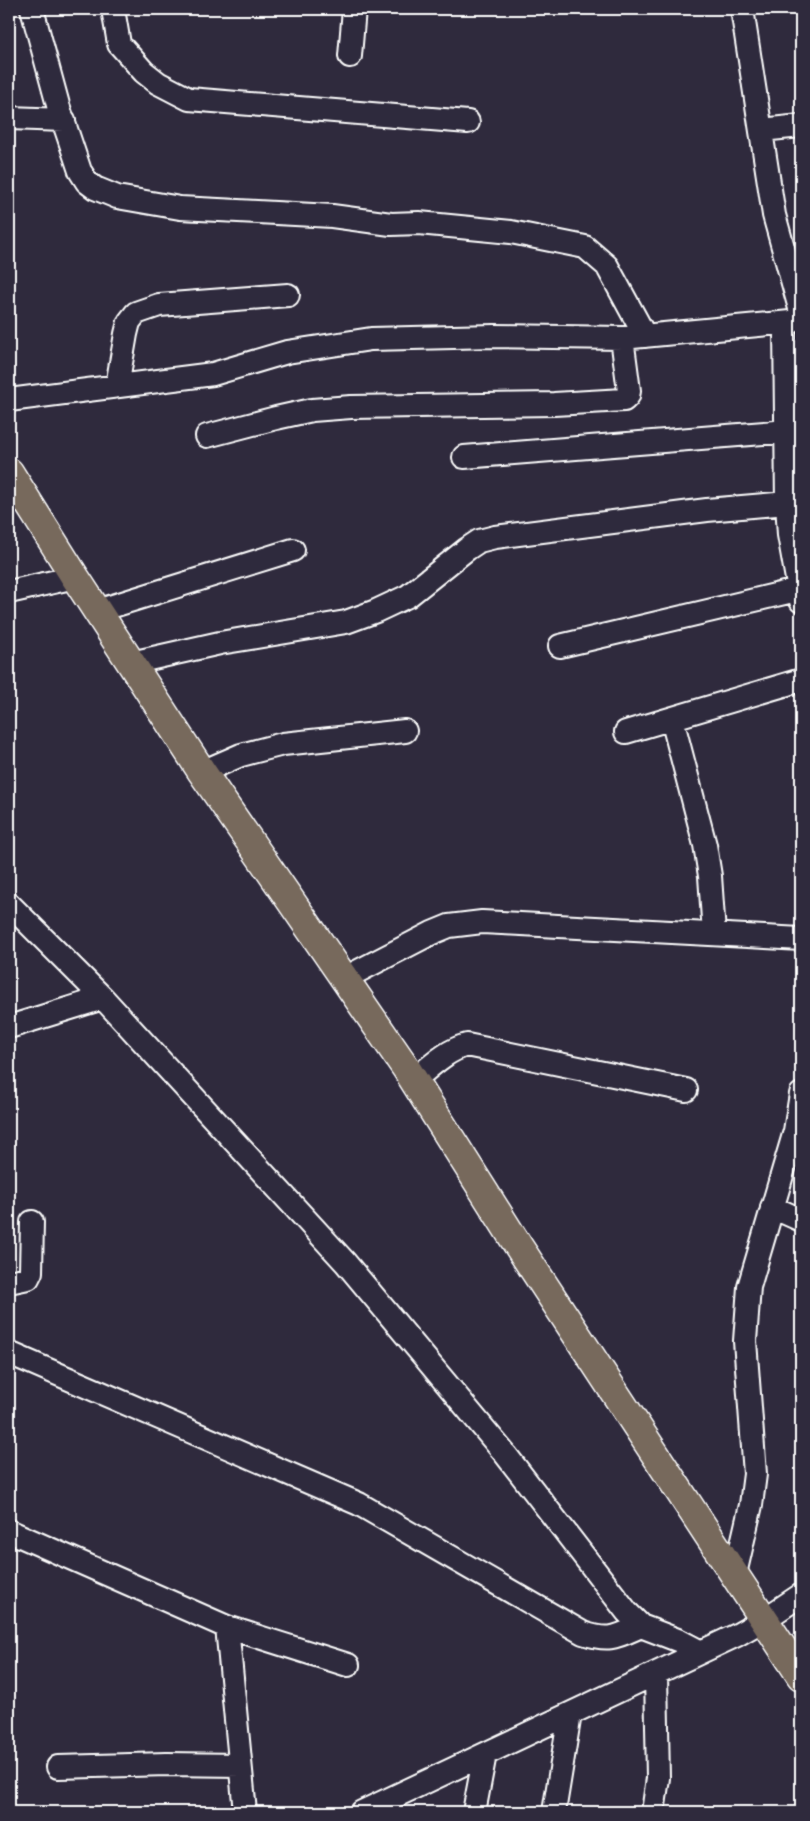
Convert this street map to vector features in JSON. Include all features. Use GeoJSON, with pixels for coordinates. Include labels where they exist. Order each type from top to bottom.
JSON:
{"type":"FeatureCollection","features":[{"type":"Feature","properties":{"kind":"highway"},"geometry":{"type":"LineString","coordinates":[[9,472],[202,772],[414,1080],[524,1255],[801,1676]]}},
{"type":"Feature","properties":{"kind":"street"},"geometry":{"type":"LineString","coordinates":[[32,9],[80,172],[86,182],[95,188],[117,197],[180,208],[332,216],[391,224],[419,223],[512,232],[585,248],[607,266],[645,336]]}},
{"type":"Feature","properties":{"kind":"street"},"geometry":{"type":"LineString","coordinates":[[113,9],[119,44],[144,72],[158,83],[189,99],[468,122]]}},
{"type":"Feature","properties":{"kind":"street"},"geometry":{"type":"LineString","coordinates":[[350,56],[354,9]]}},
{"type":"Feature","properties":{"kind":"street"},"geometry":{"type":"LineString","coordinates":[[742,9],[774,215],[798,317]]}},
{"type":"Feature","properties":{"kind":"street"},"geometry":{"type":"LineString","coordinates":[[9,118],[64,120]]}},
{"type":"Feature","properties":{"kind":"street"},"geometry":{"type":"LineString","coordinates":[[761,130],[801,126]]}},
{"type":"Feature","properties":{"kind":"street"},"geometry":{"type":"LineString","coordinates":[[117,386],[129,322],[136,313],[159,305],[288,295]]}},
{"type":"Feature","properties":{"kind":"street"},"geometry":{"type":"LineString","coordinates":[[9,400],[213,374],[287,352],[371,340],[494,336],[622,338],[798,317]]}},
{"type":"Feature","properties":{"kind":"street"},"geometry":{"type":"LineString","coordinates":[[560,646],[801,593],[789,535],[786,503],[794,430],[785,328],[798,317]]}},
{"type":"Feature","properties":{"kind":"street"},"geometry":{"type":"LineString","coordinates":[[207,436],[312,410],[351,407],[554,404],[624,400],[628,396],[629,391],[622,338]]}},
{"type":"Feature","properties":{"kind":"street"},"geometry":{"type":"LineString","coordinates":[[464,457],[794,430]]}},
{"type":"Feature","properties":{"kind":"street"},"geometry":{"type":"LineString","coordinates":[[131,663],[220,643],[346,622],[408,596],[467,549],[479,541],[495,537],[707,510],[786,503]]}},
{"type":"Feature","properties":{"kind":"street"},"geometry":{"type":"LineString","coordinates":[[97,611],[293,550]]}},
{"type":"Feature","properties":{"kind":"street"},"geometry":{"type":"LineString","coordinates":[[9,592],[75,577]]}},
{"type":"Feature","properties":{"kind":"street"},"geometry":{"type":"LineString","coordinates":[[626,732],[801,680]]}},
{"type":"Feature","properties":{"kind":"street"},"geometry":{"type":"LineString","coordinates":[[672,719],[706,844],[714,934]]}},
{"type":"Feature","properties":{"kind":"street"},"geometry":{"type":"LineString","coordinates":[[202,772],[241,755],[283,744],[405,731]]}},
{"type":"Feature","properties":{"kind":"street"},"geometry":{"type":"LineString","coordinates":[[9,904],[103,998],[345,1262],[506,1454],[627,1612],[641,1626],[680,1641],[701,1652]]}},
{"type":"Feature","properties":{"kind":"street"},"geometry":{"type":"LineString","coordinates":[[345,978],[432,933],[466,922],[801,939]]}},
{"type":"Feature","properties":{"kind":"street"},"geometry":{"type":"LineString","coordinates":[[9,1027],[103,998]]}},
{"type":"Feature","properties":{"kind":"street"},"geometry":{"type":"LineString","coordinates":[[414,1080],[450,1052],[458,1047],[467,1045],[686,1090]]}},
{"type":"Feature","properties":{"kind":"street"},"geometry":{"type":"LineString","coordinates":[[735,1574],[750,1505],[754,1474],[745,1341],[749,1287],[795,1130],[801,1094]]}},
{"type":"Feature","properties":{"kind":"street"},"geometry":{"type":"LineString","coordinates":[[772,1207],[801,1220]]}},
{"type":"Feature","properties":{"kind":"street"},"geometry":{"type":"LineString","coordinates":[[9,1282],[28,1278],[31,1272],[32,1222]]}},
{"type":"Feature","properties":{"kind":"street"},"geometry":{"type":"LineString","coordinates":[[9,1353],[359,1504],[583,1633],[598,1638],[613,1638],[641,1626]]}},
{"type":"Feature","properties":{"kind":"street"},"geometry":{"type":"LineString","coordinates":[[9,1531],[227,1627],[348,1665]]}},
{"type":"Feature","properties":{"kind":"street"},"geometry":{"type":"LineString","coordinates":[[362,1812],[382,1808],[485,1754],[737,1635],[801,1595]]}},
{"type":"Feature","properties":{"kind":"street"},"geometry":{"type":"LineString","coordinates":[[227,1627],[244,1812]]}},
{"type":"Feature","properties":{"kind":"street"},"geometry":{"type":"LineString","coordinates":[[654,1812],[658,1778],[656,1674]]}},
{"type":"Feature","properties":{"kind":"street"},"geometry":{"type":"LineString","coordinates":[[554,1812],[570,1714]]}},
{"type":"Feature","properties":{"kind":"street"},"geometry":{"type":"LineString","coordinates":[[474,1812],[485,1754]]}},
{"type":"Feature","properties":{"kind":"street"},"geometry":{"type":"LineString","coordinates":[[58,1767],[167,1764],[240,1765]]}}]}
